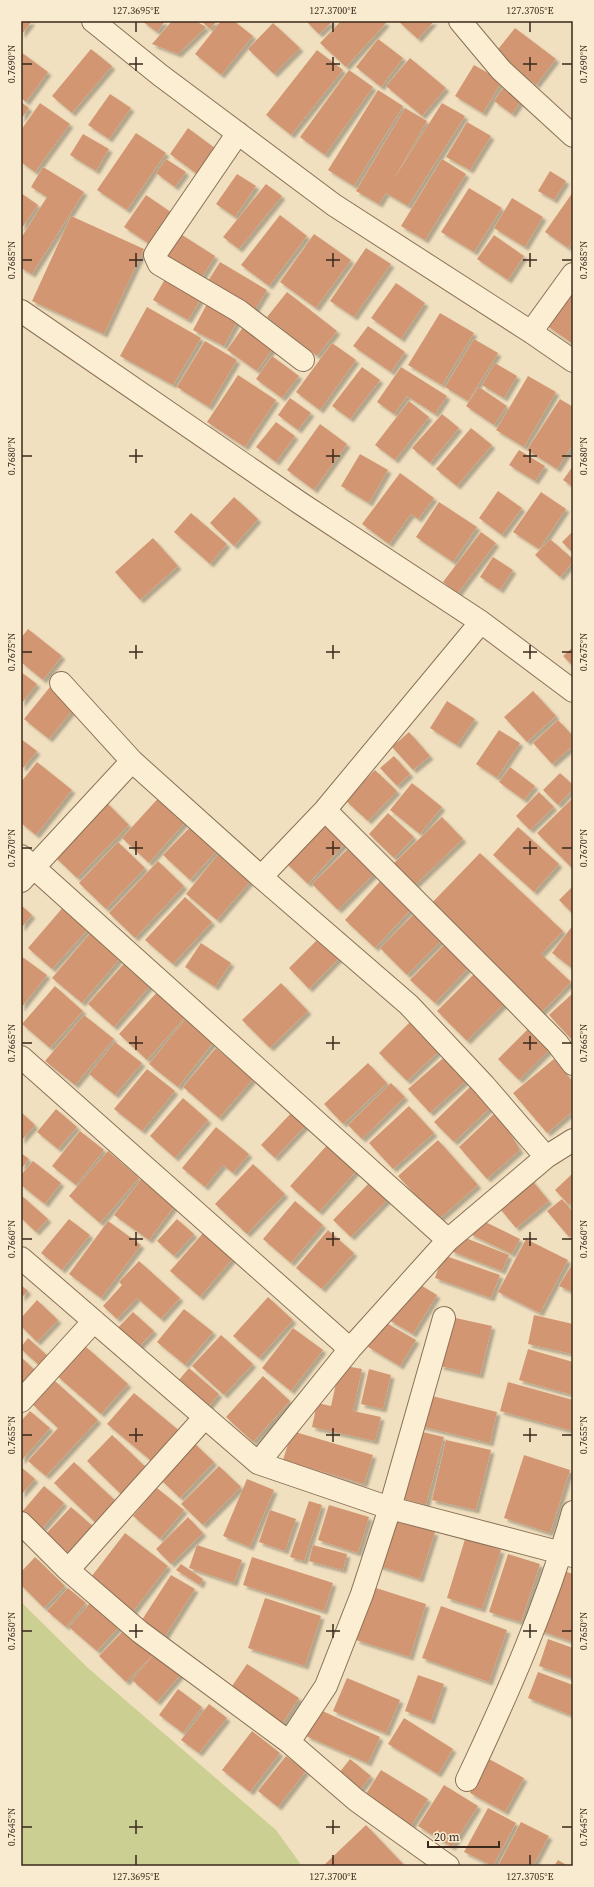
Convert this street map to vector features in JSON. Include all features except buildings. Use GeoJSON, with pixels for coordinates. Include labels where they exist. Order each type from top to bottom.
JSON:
{"type":"FeatureCollection","features":[{"type":"Feature","properties":{"kind":"street"},"geometry":{"type":"LineString","coordinates":[[93,21],[334,205],[531,332],[573,361]]}},
{"type":"Feature","properties":{"kind":"street"},"geometry":{"type":"LineString","coordinates":[[460,21],[501,70],[573,136]]}},
{"type":"Feature","properties":{"kind":"street"},"geometry":{"type":"LineString","coordinates":[[238,133],[158,250],[155,255],[156,261],[158,264],[239,311],[303,360]]}},
{"type":"Feature","properties":{"kind":"street"},"geometry":{"type":"LineString","coordinates":[[531,332],[573,274]]}},
{"type":"Feature","properties":{"kind":"street"},"geometry":{"type":"LineString","coordinates":[[21,311],[300,502],[482,622],[573,691]]}},
{"type":"Feature","properties":{"kind":"street"},"geometry":{"type":"LineString","coordinates":[[261,877],[325,810],[482,622]]}},
{"type":"Feature","properties":{"kind":"street"},"geometry":{"type":"LineString","coordinates":[[61,683],[132,762],[408,1005],[484,1085],[546,1158]]}},
{"type":"Feature","properties":{"kind":"street"},"geometry":{"type":"LineString","coordinates":[[132,762],[25,869],[448,1240]]}},
{"type":"Feature","properties":{"kind":"street"},"geometry":{"type":"LineString","coordinates":[[325,810],[500,985],[557,1044],[573,1064]]}},
{"type":"Feature","properties":{"kind":"street"},"geometry":{"type":"LineString","coordinates":[[21,1057],[350,1349]]}},
{"type":"Feature","properties":{"kind":"street"},"geometry":{"type":"LineString","coordinates":[[258,1463],[350,1349],[448,1240],[546,1158],[573,1140]]}},
{"type":"Feature","properties":{"kind":"street"},"geometry":{"type":"LineString","coordinates":[[21,1258],[258,1463],[390,1508],[567,1554]]}},
{"type":"Feature","properties":{"kind":"street"},"geometry":{"type":"LineString","coordinates":[[289,1742],[326,1686],[362,1594],[390,1508],[444,1318]]}},
{"type":"Feature","properties":{"kind":"street"},"geometry":{"type":"LineString","coordinates":[[21,1401],[94,1321]]}},
{"type":"Feature","properties":{"kind":"street"},"geometry":{"type":"LineString","coordinates":[[68,1570],[205,1417]]}},
{"type":"Feature","properties":{"kind":"street"},"geometry":{"type":"LineString","coordinates":[[467,1780],[567,1554],[573,1512]]}},
{"type":"Feature","properties":{"kind":"street"},"geometry":{"type":"LineString","coordinates":[[21,1523],[68,1570],[140,1632],[289,1742],[356,1800],[446,1866]]}},
{"type":"Feature","properties":{"kind":"green space"},"geometry":{"type":"Polygon","coordinates":[[[21,1602],[88,1668],[276,1830],[302,1866],[21,1866],[21,1602]]]}}]}
